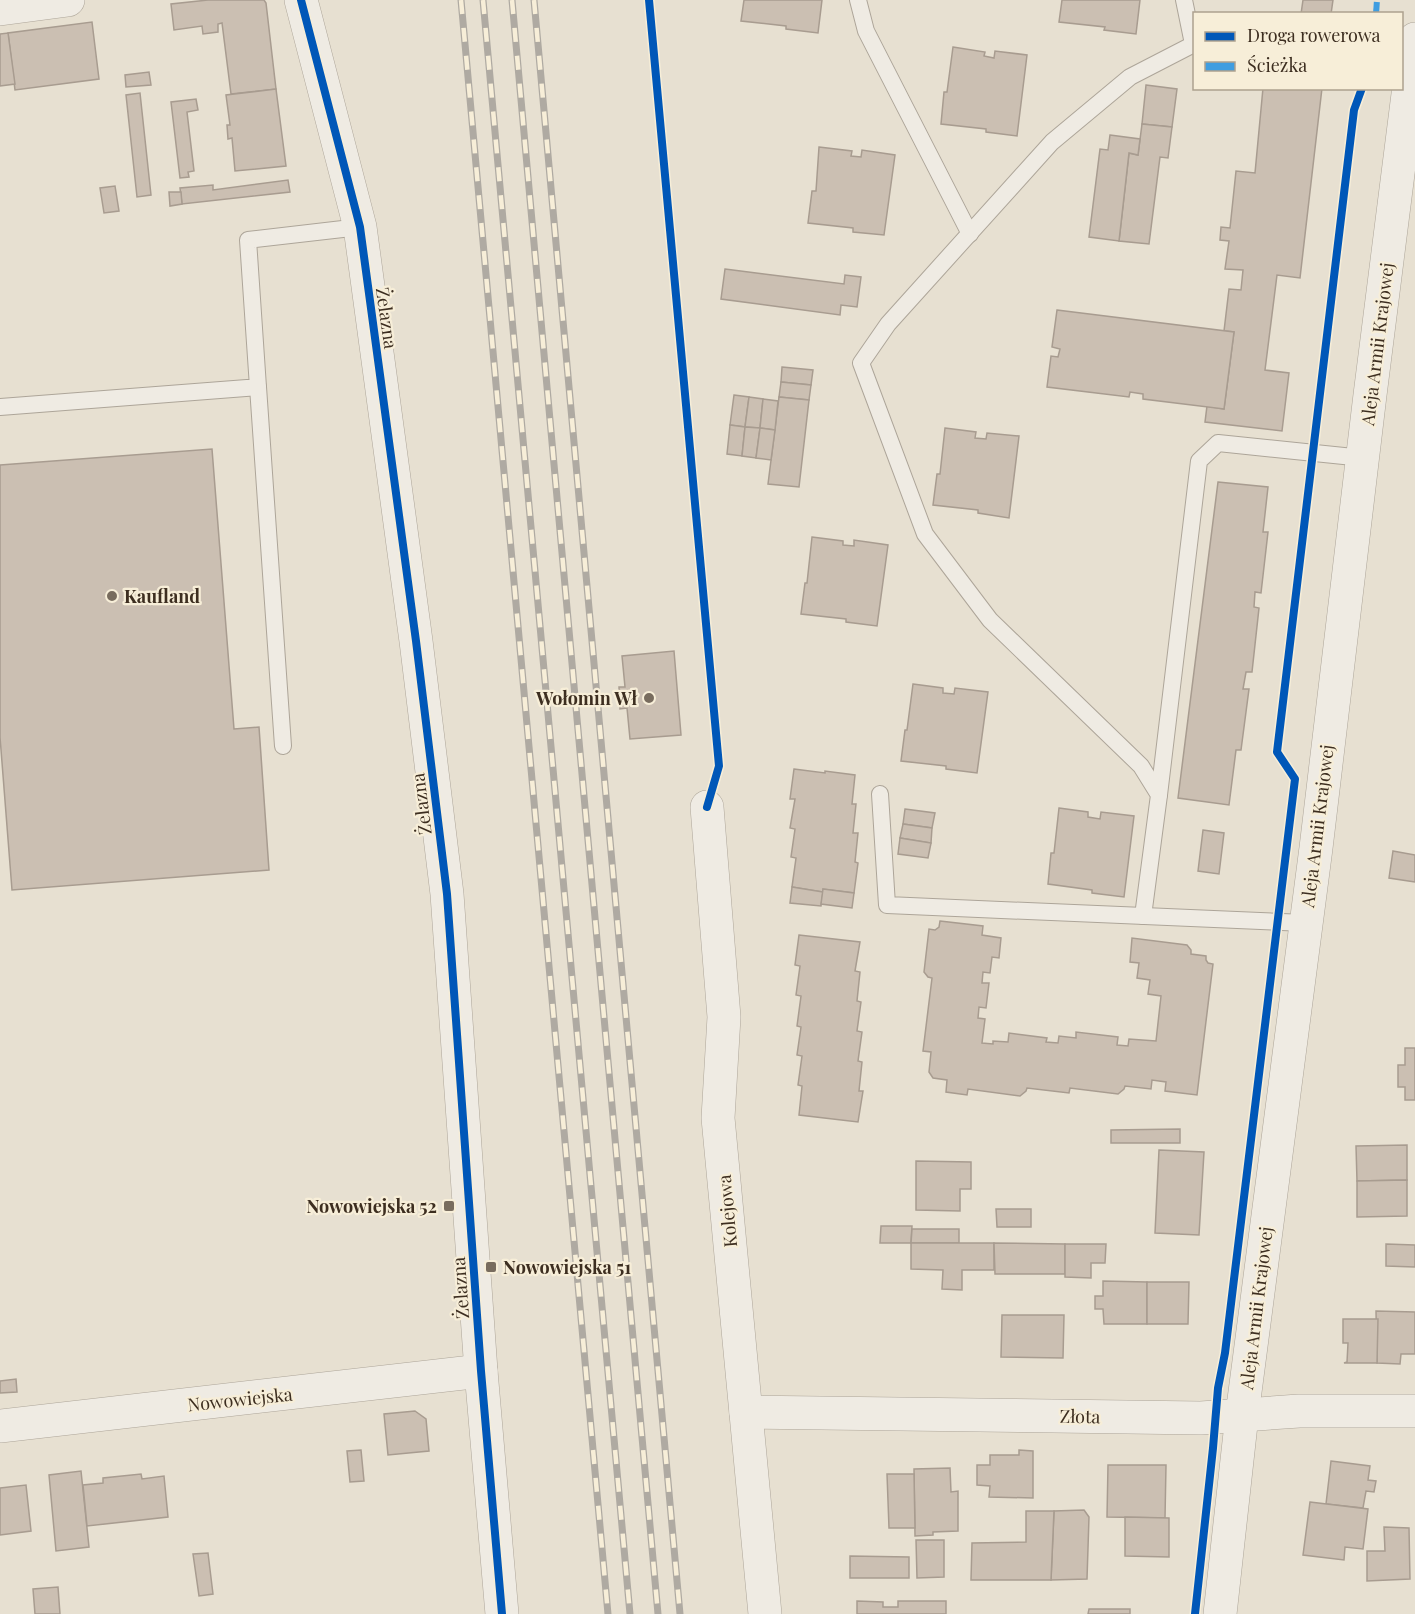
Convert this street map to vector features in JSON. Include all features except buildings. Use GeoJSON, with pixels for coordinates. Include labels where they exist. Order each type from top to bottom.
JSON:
{"type":"FeatureCollection","features":[{"type":"Feature","properties":{"kind":"street"},"geometry":{"type":"LineString","coordinates":[[0,9],[68,0]]}},
{"type":"Feature","properties":{"kind":"street","name":"Żelazna"},"geometry":{"type":"LineString","coordinates":[[301,0],[360,227],[416,641],[447,894],[481,1371],[502,1614]]}},
{"type":"Feature","properties":{"kind":"street","name":"Aleja Armii Krajowej"},"geometry":{"type":"LineString","coordinates":[[1220,1614],[1242,1415],[1362,458],[1406,70],[1415,39]]}},
{"type":"Feature","properties":{"kind":"street","name":"Kolejowa"},"geometry":{"type":"LineString","coordinates":[[707,807],[724,1017],[718,1118],[765,1614]]}},
{"type":"Feature","properties":{"kind":"street","name":"Nowowiejska"},"geometry":{"type":"LineString","coordinates":[[0,1426],[481,1371]]}},
{"type":"Feature","properties":{"kind":"street","name":"Złota"},"geometry":{"type":"LineString","coordinates":[[746,1412],[1201,1418],[1299,1412],[1415,1411]]}},
{"type":"Feature","properties":{"kind":"lane"},"geometry":{"type":"LineString","coordinates":[[858,0],[866,31],[970,234]]}},
{"type":"Feature","properties":{"kind":"lane"},"geometry":{"type":"LineString","coordinates":[[1184,0],[1193,40]]}},
{"type":"Feature","properties":{"kind":"lane"},"geometry":{"type":"LineString","coordinates":[[1159,795],[1141,766],[990,620],[925,534],[861,363],[888,324],[1052,142],[1130,77],[1193,45]]}},
{"type":"Feature","properties":{"kind":"lane"},"geometry":{"type":"LineString","coordinates":[[283,746],[248,240],[360,227]]}},
{"type":"Feature","properties":{"kind":"lane"},"geometry":{"type":"LineString","coordinates":[[0,407],[258,387]]}},
{"type":"Feature","properties":{"kind":"lane"},"geometry":{"type":"LineString","coordinates":[[1143,916],[1199,461],[1218,443],[1362,458]]}},
{"type":"Feature","properties":{"kind":"lane"},"geometry":{"type":"LineString","coordinates":[[880,794],[887,905],[1305,923]]}},
{"type":"Feature","properties":{"kind":"railway"},"geometry":{"type":"LineString","coordinates":[[461,0],[608,1614]]}},
{"type":"Feature","properties":{"kind":"railway"},"geometry":{"type":"LineString","coordinates":[[483,0],[630,1614]]}},
{"type":"Feature","properties":{"kind":"railway"},"geometry":{"type":"LineString","coordinates":[[512,0],[658,1614]]}},
{"type":"Feature","properties":{"kind":"railway"},"geometry":{"type":"LineString","coordinates":[[534,0],[680,1614]]}},
{"type":"Feature","properties":{"kind":"marked path"},"geometry":{"type":"LineString","coordinates":[[1376,12],[1377,0]]}},
{"type":"Feature","properties":{"kind":"cycle path"},"geometry":{"type":"LineString","coordinates":[[301,0],[360,227],[416,641],[447,894],[481,1371],[502,1614]]}},
{"type":"Feature","properties":{"kind":"cycle path"},"geometry":{"type":"LineString","coordinates":[[649,0],[719,766],[707,807]]}},
{"type":"Feature","properties":{"kind":"cycle path"},"geometry":{"type":"LineString","coordinates":[[1195,1614],[1218,1388],[1225,1353],[1295,779],[1277,752],[1354,110],[1361,90]]}},
{"type":"Feature","properties":{"kind":"place","name":"Kaufland"},"geometry":{"type":"Point","coordinates":[112,596]}},
{"type":"Feature","properties":{"kind":"place","name":"Wołomin Wł"},"geometry":{"type":"Point","coordinates":[649,698]}},
{"type":"Feature","properties":{"kind":"place","name":"Nowowiejska 52"},"geometry":{"type":"Point","coordinates":[449,1206]}},
{"type":"Feature","properties":{"kind":"place","name":"Nowowiejska 51"},"geometry":{"type":"Point","coordinates":[491,1267]}}]}
